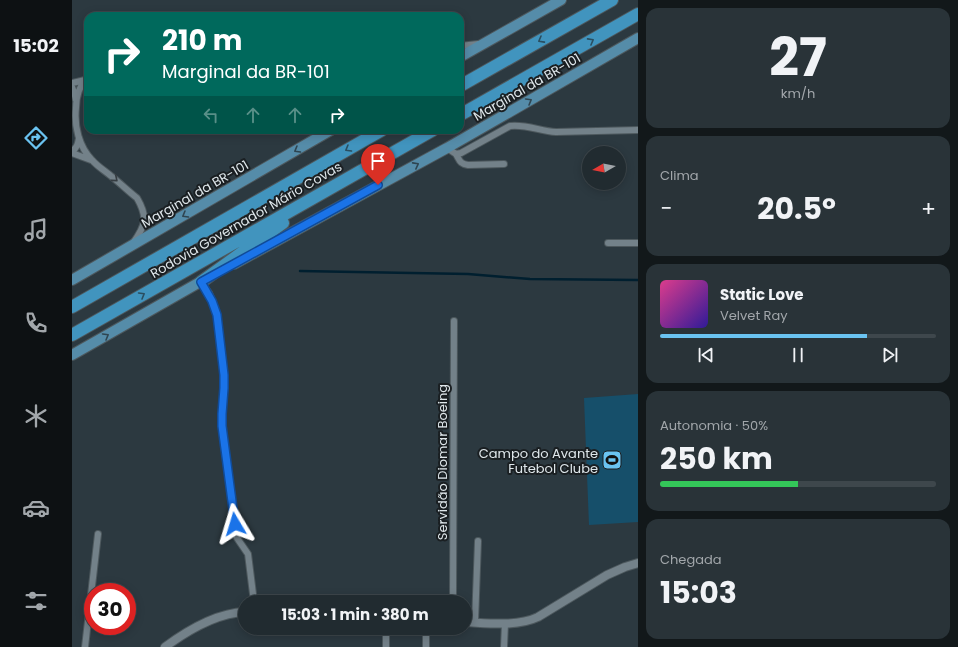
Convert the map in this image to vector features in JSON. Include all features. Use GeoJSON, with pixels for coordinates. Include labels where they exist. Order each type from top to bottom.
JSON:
{"type":"FeatureCollection","features":[{"type":"Feature","properties":{"kind":"highway"},"geometry":{"type":"LineString","coordinates":[[464,84],[612,0]]}},
{"type":"Feature","properties":{"kind":"highway"},"geometry":{"type":"LineString","coordinates":[[464,113],[638,14]]}},
{"type":"Feature","properties":{"kind":"highway"},"geometry":{"type":"LineString","coordinates":[[464,75],[505,60]]}},
{"type":"Feature","properties":{"kind":"highway","name":"Rodovia Governador Mário Covas"},"geometry":{"type":"LineString","coordinates":[[72,307],[375,134]]}},
{"type":"Feature","properties":{"kind":"highway","name":"Rodovia Governador Mário Covas"},"geometry":{"type":"LineString","coordinates":[[72,335],[426,134]]}},
{"type":"Feature","properties":{"kind":"highway"},"geometry":{"type":"LineString","coordinates":[[201,282],[340,183]]}},
{"type":"Feature","properties":{"kind":"main road"},"geometry":{"type":"LineString","coordinates":[[464,55],[561,0]]}},
{"type":"Feature","properties":{"kind":"main road","name":"Marginal da BR-101"},"geometry":{"type":"LineString","coordinates":[[72,356],[201,282],[447,148],[638,38]]}},
{"type":"Feature","properties":{"kind":"main road","name":"Marginal da BR-101"},"geometry":{"type":"LineString","coordinates":[[72,280],[324,134]]}},
{"type":"Feature","properties":{"kind":"street"},"geometry":{"type":"LineString","coordinates":[[464,46],[485,43]]}},
{"type":"Feature","properties":{"kind":"street"},"geometry":{"type":"LineString","coordinates":[[626,45],[638,43]]}},
{"type":"Feature","properties":{"kind":"street"},"geometry":{"type":"LineString","coordinates":[[72,83],[84,79]]}},
{"type":"Feature","properties":{"kind":"street"},"geometry":{"type":"LineString","coordinates":[[76,101],[80,88],[84,82]]}},
{"type":"Feature","properties":{"kind":"street"},"geometry":{"type":"LineString","coordinates":[[72,87],[76,101],[76,120],[79,138],[82,146],[92,160],[137,198],[142,206],[144,224],[141,232],[130,247]]}},
{"type":"Feature","properties":{"kind":"street"},"geometry":{"type":"LineString","coordinates":[[456,154],[461,153],[510,126],[518,125],[547,132],[638,130]]}},
{"type":"Feature","properties":{"kind":"street"},"geometry":{"type":"LineString","coordinates":[[79,138],[78,144],[72,152],[92,160]]}},
{"type":"Feature","properties":{"kind":"street"},"geometry":{"type":"LineString","coordinates":[[447,148],[456,154],[463,164],[504,164]]}},
{"type":"Feature","properties":{"kind":"street"},"geometry":{"type":"LineString","coordinates":[[608,243],[638,243]]}},
{"type":"Feature","properties":{"kind":"street"},"geometry":{"type":"LineString","coordinates":[[201,282],[212,301],[217,315],[224,375],[222,426],[237,538],[248,554],[253,595]]}},
{"type":"Feature","properties":{"kind":"street","name":"Servidão Diomar Boeing"},"geometry":{"type":"LineString","coordinates":[[453,595],[454,321]]}},
{"type":"Feature","properties":{"kind":"street"},"geometry":{"type":"LineString","coordinates":[[85,647],[98,534]]}},
{"type":"Feature","properties":{"kind":"street"},"geometry":{"type":"LineString","coordinates":[[478,541],[475,622],[526,622],[538,617],[607,575],[638,563]]}},
{"type":"Feature","properties":{"kind":"street"},"geometry":{"type":"LineString","coordinates":[[165,647],[192,630],[219,617],[238,613]]}},
{"type":"Feature","properties":{"kind":"street"},"geometry":{"type":"LineString","coordinates":[[504,647],[505,623]]}},
{"type":"Feature","properties":{"kind":"street"},"geometry":{"type":"LineString","coordinates":[[386,635],[386,647]]}},
{"type":"Feature","properties":{"kind":"street"},"geometry":{"type":"LineString","coordinates":[[426,635],[426,647]]}},
{"type":"Feature","properties":{"kind":"shaded area","name":"Campo do Avante Futebol Clube"},"geometry":{"type":"Polygon","coordinates":[[[638,394],[638,522],[589,525],[584,398],[638,394]]]}},
{"type":"Feature","properties":{"kind":"waterway"},"geometry":{"type":"LineString","coordinates":[[300,271],[468,274],[530,279],[638,280]]}},
{"type":"Feature","properties":{"kind":"place","name":"Campo do Avante Futebol Clube"},"geometry":{"type":"Point","coordinates":[612,460]}},
{"type":"Feature","properties":{"kind":"route"},"geometry":{"type":"LineString","coordinates":[[235,524],[222,426],[224,375],[217,315],[209,293],[201,282],[378,185]]}}]}
